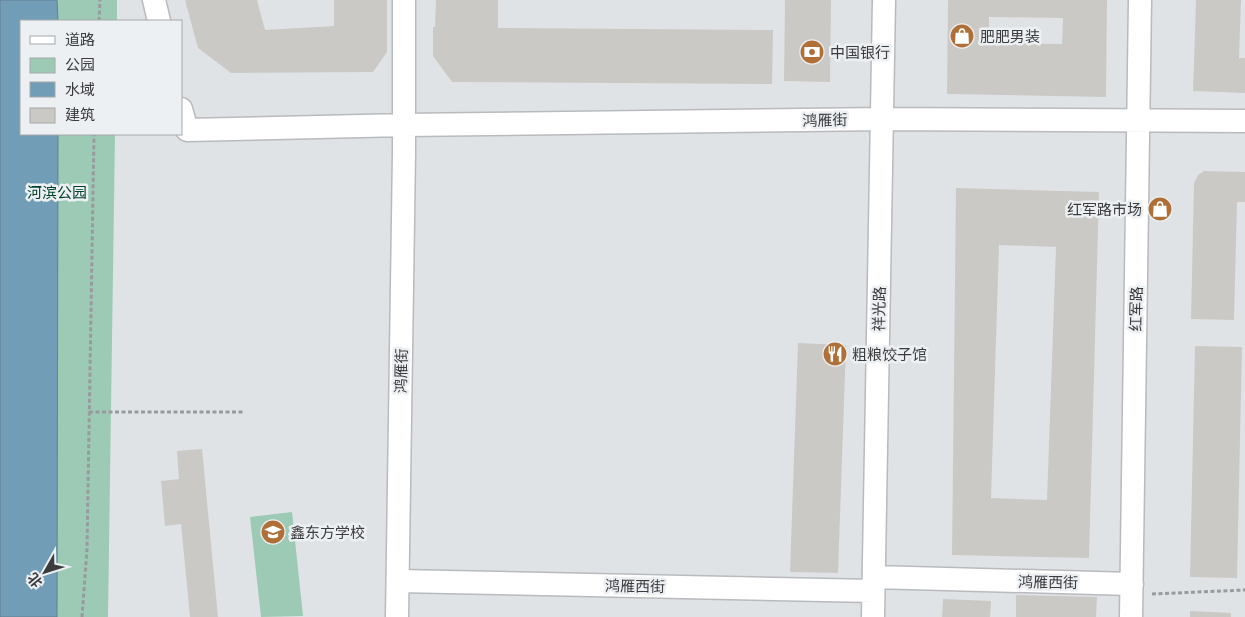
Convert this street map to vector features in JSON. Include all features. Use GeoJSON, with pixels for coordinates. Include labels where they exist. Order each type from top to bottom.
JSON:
{"type":"FeatureCollection","features":[{"type":"Feature","properties":{"kind":"street"},"geometry":{"type":"LineString","coordinates":[[154,0],[159,20]]}},
{"type":"Feature","properties":{"kind":"street"},"geometry":{"type":"LineString","coordinates":[[404,0],[404,125]]}},
{"type":"Feature","properties":{"kind":"street","name":"祥光路"},"geometry":{"type":"LineString","coordinates":[[873,617],[884,0]]}},
{"type":"Feature","properties":{"kind":"street","name":"红军路"},"geometry":{"type":"LineString","coordinates":[[1131,599],[1140,0]]}},
{"type":"Feature","properties":{"kind":"street","name":"鸿雁街"},"geometry":{"type":"LineString","coordinates":[[182,112],[187,130],[404,125],[882,119],[1245,121]]}},
{"type":"Feature","properties":{"kind":"street","name":"鸿雁街"},"geometry":{"type":"LineString","coordinates":[[397,617],[404,125]]}},
{"type":"Feature","properties":{"kind":"street","name":"鸿雁西街"},"geometry":{"type":"LineString","coordinates":[[398,581],[874,584],[1131,599]]}},
{"type":"Feature","properties":{"kind":"path"},"geometry":{"type":"LineString","coordinates":[[99,20],[100,0]]}},
{"type":"Feature","properties":{"kind":"path"},"geometry":{"type":"LineString","coordinates":[[82,617],[87,549],[94,135]]}},
{"type":"Feature","properties":{"kind":"path"},"geometry":{"type":"LineString","coordinates":[[89,412],[243,412]]}},
{"type":"Feature","properties":{"kind":"path"},"geometry":{"type":"LineString","coordinates":[[1131,599],[1245,590]]}},
{"type":"Feature","properties":{"kind":"green space","name":"河滨公园"},"geometry":{"type":"Polygon","coordinates":[[[0,0],[117,0],[117,20],[20,20],[20,135],[115,135],[108,617],[0,617],[0,0]]]}},
{"type":"Feature","properties":{"kind":"green space"},"geometry":{"type":"Polygon","coordinates":[[[292,512],[303,616],[261,617],[250,517],[292,512]]]}},
{"type":"Feature","properties":{"kind":"water"},"geometry":{"type":"Polygon","coordinates":[[[0,0],[57,0],[58,20],[20,20],[20,135],[58,135],[57,617],[0,617],[0,0]]]}},
{"type":"Feature","properties":{"kind":"building"},"geometry":{"type":"Polygon","coordinates":[[[185,0],[257,0],[265,30],[334,26],[334,0],[387,0],[387,52],[373,72],[231,73],[198,48],[185,0]]]}},
{"type":"Feature","properties":{"kind":"building"},"geometry":{"type":"Polygon","coordinates":[[[436,0],[498,0],[498,28],[773,30],[772,84],[452,82],[433,56],[433,27],[435,27],[436,0]]]}},
{"type":"Feature","properties":{"kind":"building"},"geometry":{"type":"Polygon","coordinates":[[[785,0],[831,0],[830,82],[784,81],[785,0]]]}},
{"type":"Feature","properties":{"kind":"building"},"geometry":{"type":"Polygon","coordinates":[[[948,0],[1107,0],[1106,97],[947,94],[948,0]],[[989,17],[989,43],[1062,44],[1063,18],[989,17]]]}},
{"type":"Feature","properties":{"kind":"building"},"geometry":{"type":"Polygon","coordinates":[[[1196,0],[1241,0],[1239,58],[1245,58],[1245,93],[1193,91],[1196,0]]]}},
{"type":"Feature","properties":{"kind":"building"},"geometry":{"type":"Polygon","coordinates":[[[1204,171],[1245,172],[1245,202],[1237,202],[1234,320],[1191,319],[1194,183],[1198,175],[1204,171]]]}},
{"type":"Feature","properties":{"kind":"building"},"geometry":{"type":"Polygon","coordinates":[[[956,188],[1099,192],[1089,558],[952,555],[956,188]],[[999,245],[991,498],[1047,500],[1056,247],[999,245]]]}},
{"type":"Feature","properties":{"kind":"building"},"geometry":{"type":"Polygon","coordinates":[[[798,343],[846,345],[838,573],[790,572],[798,343]]]}},
{"type":"Feature","properties":{"kind":"building"},"geometry":{"type":"Polygon","coordinates":[[[1195,346],[1242,347],[1237,578],[1190,577],[1195,346]]]}},
{"type":"Feature","properties":{"kind":"building"},"geometry":{"type":"Polygon","coordinates":[[[202,449],[218,617],[190,617],[181,524],[165,526],[161,481],[179,479],[177,451],[202,449]]]}},
{"type":"Feature","properties":{"kind":"building"},"geometry":{"type":"Polygon","coordinates":[[[1016,595],[1097,597],[1096,617],[1016,617],[1016,595]]]}},
{"type":"Feature","properties":{"kind":"building"},"geometry":{"type":"Polygon","coordinates":[[[943,599],[991,601],[990,617],[942,617],[943,599]]]}},
{"type":"Feature","properties":{"kind":"building"},"geometry":{"type":"Polygon","coordinates":[[[1190,611],[1231,613],[1231,617],[1190,617],[1190,611]]]}},
{"type":"Feature","properties":{"kind":"place","name":"肥肥男装"},"geometry":{"type":"Point","coordinates":[962,36]}},
{"type":"Feature","properties":{"kind":"place","name":"中国银行"},"geometry":{"type":"Point","coordinates":[812,52]}},
{"type":"Feature","properties":{"kind":"place","name":"红军路市场"},"geometry":{"type":"Point","coordinates":[1160,209]}},
{"type":"Feature","properties":{"kind":"place","name":"粗粮饺子馆"},"geometry":{"type":"Point","coordinates":[835,354]}},
{"type":"Feature","properties":{"kind":"place","name":"鑫东方学校"},"geometry":{"type":"Point","coordinates":[273,532]}}]}
